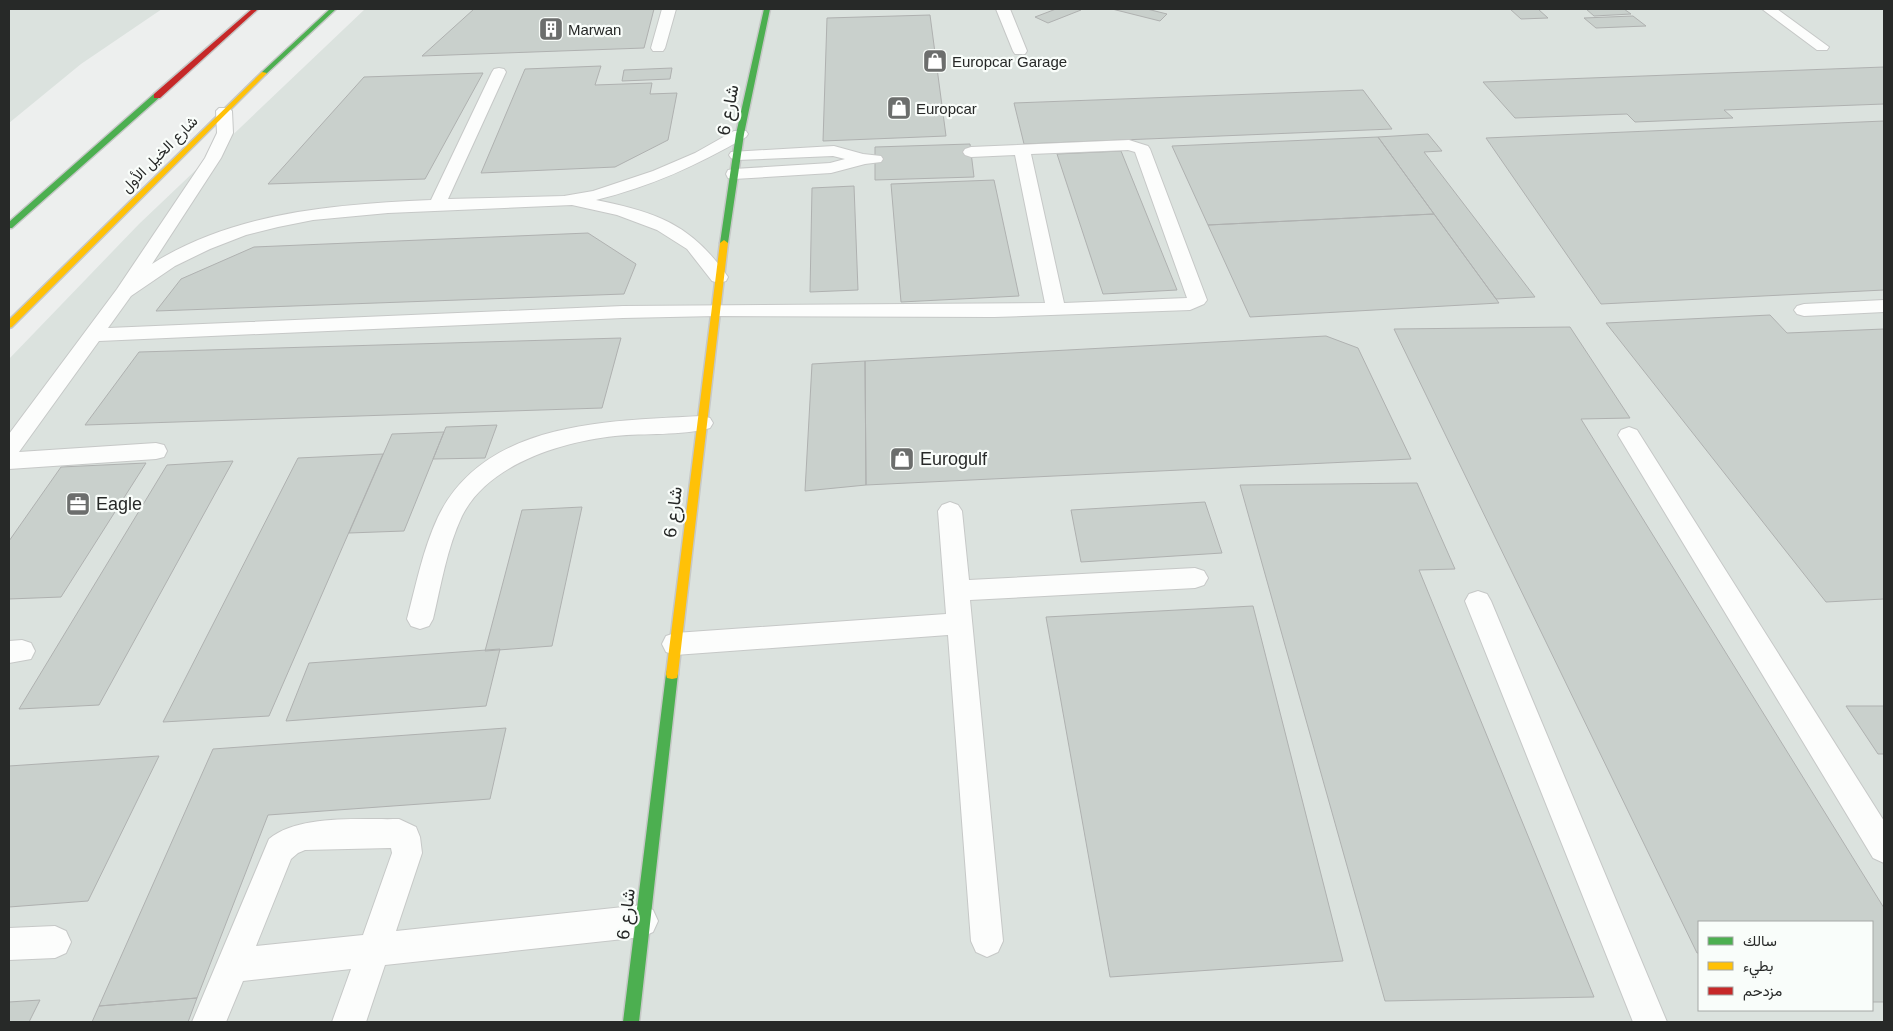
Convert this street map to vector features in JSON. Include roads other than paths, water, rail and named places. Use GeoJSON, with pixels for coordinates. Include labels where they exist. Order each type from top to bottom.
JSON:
{"type":"FeatureCollection","features":[{"type":"Feature","properties":{"kind":"street"},"geometry":{"type":"LineString","coordinates":[[9,226],[255,9]]}},
{"type":"Feature","properties":{"kind":"street","name":"شارع الخيل الأول"},"geometry":{"type":"LineString","coordinates":[[9,325],[224,111],[333,9]]}},
{"type":"Feature","properties":{"kind":"street","name":"شارع 6"},"geometry":{"type":"LineString","coordinates":[[631,1022],[719,277],[740,134],[767,9]]}},
{"type":"Feature","properties":{"kind":"lane"},"geometry":{"type":"LineString","coordinates":[[658,48],[669,9]]}},
{"type":"Feature","properties":{"kind":"lane"},"geometry":{"type":"LineString","coordinates":[[1003,9],[1020,51]]}},
{"type":"Feature","properties":{"kind":"lane"},"geometry":{"type":"LineString","coordinates":[[1769,9],[1822,47]]}},
{"type":"Feature","properties":{"kind":"lane"},"geometry":{"type":"LineString","coordinates":[[437,206],[499,72]]}},
{"type":"Feature","properties":{"kind":"lane"},"geometry":{"type":"LineString","coordinates":[[9,450],[124,292],[220,145],[225,133],[226,121],[224,111]]}},
{"type":"Feature","properties":{"kind":"lane"},"geometry":{"type":"LineString","coordinates":[[124,292],[167,263],[218,239],[271,222],[325,212],[571,200],[646,180],[707,154],[740,134]]}},
{"type":"Feature","properties":{"kind":"lane"},"geometry":{"type":"LineString","coordinates":[[92,335],[623,312],[716,310],[932,312],[1056,310],[1190,304],[1195,302],[1197,296],[1142,149],[1129,145],[971,152]]}},
{"type":"Feature","properties":{"kind":"lane"},"geometry":{"type":"LineString","coordinates":[[1022,150],[1056,310]]}},
{"type":"Feature","properties":{"kind":"lane"},"geometry":{"type":"LineString","coordinates":[[734,174],[831,168],[869,159],[834,151],[737,155]]}},
{"type":"Feature","properties":{"kind":"lane"},"geometry":{"type":"LineString","coordinates":[[571,200],[620,210],[647,218],[670,229],[690,243],[719,277]]}},
{"type":"Feature","properties":{"kind":"lane"},"geometry":{"type":"LineString","coordinates":[[1804,310],[1884,306]]}},
{"type":"Feature","properties":{"kind":"lane"},"geometry":{"type":"LineString","coordinates":[[420,619],[447,524],[458,503],[493,468],[516,454],[540,443],[566,435],[592,431],[702,423]]}},
{"type":"Feature","properties":{"kind":"lane"},"geometry":{"type":"LineString","coordinates":[[1629,435],[1884,848]]}},
{"type":"Feature","properties":{"kind":"lane"},"geometry":{"type":"LineString","coordinates":[[9,461],[156,452]]}},
{"type":"Feature","properties":{"kind":"lane"},"geometry":{"type":"LineString","coordinates":[[950,511],[987,941]]}},
{"type":"Feature","properties":{"kind":"lane"},"geometry":{"type":"LineString","coordinates":[[957,591],[1195,578]]}},
{"type":"Feature","properties":{"kind":"lane"},"geometry":{"type":"LineString","coordinates":[[1478,601],[1650,1022]]}},
{"type":"Feature","properties":{"kind":"lane"},"geometry":{"type":"LineString","coordinates":[[675,644],[960,624]]}},
{"type":"Feature","properties":{"kind":"lane"},"geometry":{"type":"LineString","coordinates":[[210,1022],[280,849],[288,842],[306,836],[399,833],[405,837],[408,844],[407,853],[349,1022]]}},
{"type":"Feature","properties":{"kind":"lane"},"geometry":{"type":"LineString","coordinates":[[234,965],[642,921]]}},
{"type":"Feature","properties":{"kind":"lane"},"geometry":{"type":"LineString","coordinates":[[9,944],[55,942]]}},
{"type":"Feature","properties":{"kind":"place","name":"Marwan"},"geometry":{"type":"Point","coordinates":[551,29]}},
{"type":"Feature","properties":{"kind":"place","name":"Europcar Garage"},"geometry":{"type":"Point","coordinates":[935,61]}},
{"type":"Feature","properties":{"kind":"place","name":"Europcar"},"geometry":{"type":"Point","coordinates":[899,108]}},
{"type":"Feature","properties":{"kind":"place","name":"Eurogulf"},"geometry":{"type":"Point","coordinates":[902,459]}},
{"type":"Feature","properties":{"kind":"place","name":"Eagle"},"geometry":{"type":"Point","coordinates":[78,504]}}]}
